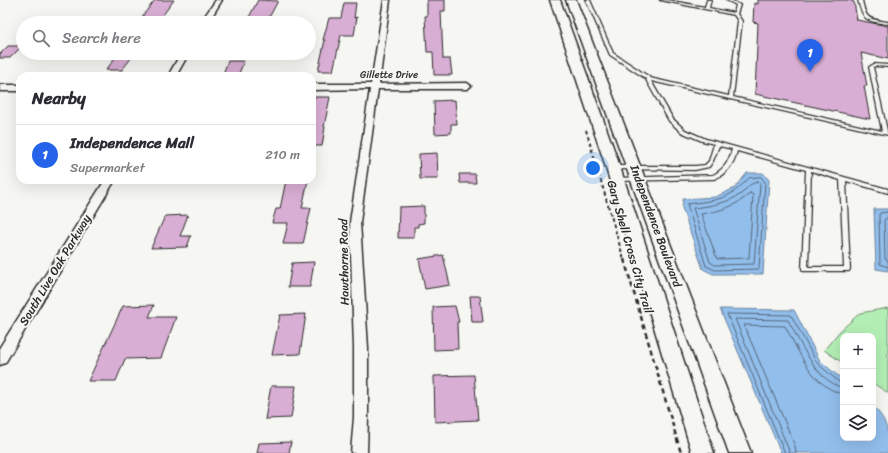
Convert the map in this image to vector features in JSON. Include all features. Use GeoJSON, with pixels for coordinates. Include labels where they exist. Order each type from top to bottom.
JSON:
{"type":"FeatureCollection","features":[{"type":"Feature","properties":{"kind":"main road","name":"Independence Boulevard"},"geometry":{"type":"LineString","coordinates":[[555,0],[615,174],[703,453]]}},
{"type":"Feature","properties":{"kind":"main road","name":"Independence Boulevard"},"geometry":{"type":"LineString","coordinates":[[571,0],[740,453]]}},
{"type":"Feature","properties":{"kind":"street"},"geometry":{"type":"LineString","coordinates":[[209,16],[219,0]]}},
{"type":"Feature","properties":{"kind":"street","name":"Hawthorne Road"},"geometry":{"type":"LineString","coordinates":[[359,453],[361,417],[361,348],[356,279],[355,222],[386,0]]}},
{"type":"Feature","properties":{"kind":"street"},"geometry":{"type":"LineString","coordinates":[[174,72],[181,60]]}},
{"type":"Feature","properties":{"kind":"street","name":"Gillette Drive"},"geometry":{"type":"LineString","coordinates":[[316,87],[467,86]]}},
{"type":"Feature","properties":{"kind":"street"},"geometry":{"type":"LineString","coordinates":[[0,88],[16,88]]}},
{"type":"Feature","properties":{"kind":"street","name":"South Live Oak Parkway"},"geometry":{"type":"LineString","coordinates":[[0,359],[108,184]]}},
{"type":"Feature","properties":{"kind":"lane"},"geometry":{"type":"LineString","coordinates":[[588,0],[612,54],[640,71],[648,79],[671,120],[683,131],[704,140],[735,149],[888,190]]}},
{"type":"Feature","properties":{"kind":"lane"},"geometry":{"type":"LineString","coordinates":[[662,0],[735,14],[740,21],[731,98]]}},
{"type":"Feature","properties":{"kind":"lane"},"geometry":{"type":"LineString","coordinates":[[707,8],[709,0]]}},
{"type":"Feature","properties":{"kind":"lane"},"geometry":{"type":"LineString","coordinates":[[728,0],[738,5],[735,14]]}},
{"type":"Feature","properties":{"kind":"lane"},"geometry":{"type":"LineString","coordinates":[[860,0],[862,14],[865,17],[870,20],[888,23]]}},
{"type":"Feature","properties":{"kind":"lane"},"geometry":{"type":"LineString","coordinates":[[648,79],[887,134],[871,67],[874,64],[888,66]]}},
{"type":"Feature","properties":{"kind":"lane"},"geometry":{"type":"LineString","coordinates":[[615,174],[637,174],[707,166],[711,161],[717,143]]}},
{"type":"Feature","properties":{"kind":"lane"},"geometry":{"type":"LineString","coordinates":[[615,174],[714,177],[725,172],[731,164],[735,149]]}},
{"type":"Feature","properties":{"kind":"lane"},"geometry":{"type":"LineString","coordinates":[[809,169],[805,269],[847,269],[843,179]]}},
{"type":"Feature","properties":{"kind":"path","name":"Gary Shell Cross City Trail"},"geometry":{"type":"LineString","coordinates":[[584,124],[681,453]]}},
{"type":"Feature","properties":{"kind":"green space"},"geometry":{"type":"Polygon","coordinates":[[[888,308],[888,393],[876,385],[876,333],[840,333],[840,361],[824,350],[840,331],[860,313],[888,308]]]}},
{"type":"Feature","properties":{"kind":"water"},"geometry":{"type":"Polygon","coordinates":[[[747,173],[763,173],[769,180],[763,274],[713,274],[703,269],[682,208],[683,199],[715,197],[735,188],[747,173]]]}},
{"type":"Feature","properties":{"kind":"water"},"geometry":{"type":"Polygon","coordinates":[[[874,209],[888,209],[888,271],[876,269],[874,209]]]}},
{"type":"Feature","properties":{"kind":"water"},"geometry":{"type":"Polygon","coordinates":[[[720,309],[794,310],[820,361],[840,378],[840,441],[876,441],[876,410],[882,417],[886,426],[888,453],[781,453],[720,309]]]}},
{"type":"Feature","properties":{"kind":"building"},"geometry":{"type":"Polygon","coordinates":[[[155,0],[174,0],[162,16],[142,16],[155,0]]]}},
{"type":"Feature","properties":{"kind":"building"},"geometry":{"type":"Polygon","coordinates":[[[258,0],[278,1],[270,16],[250,16],[258,0]]]}},
{"type":"Feature","properties":{"kind":"building"},"geometry":{"type":"Polygon","coordinates":[[[427,0],[445,0],[445,11],[441,11],[443,59],[450,59],[452,75],[434,75],[433,52],[427,52],[425,16],[427,16],[427,0]]]}},
{"type":"Feature","properties":{"kind":"building"},"geometry":{"type":"Polygon","coordinates":[[[758,0],[849,0],[854,2],[857,20],[888,26],[888,59],[861,53],[867,86],[864,86],[870,119],[755,94],[758,23],[753,22],[754,3],[758,4],[758,0]]]}},
{"type":"Feature","properties":{"kind":"building"},"geometry":{"type":"Polygon","coordinates":[[[344,3],[356,3],[354,18],[357,17],[354,35],[341,35],[333,71],[318,71],[325,40],[323,40],[329,18],[341,18],[344,3]]]}},
{"type":"Feature","properties":{"kind":"building"},"geometry":{"type":"Polygon","coordinates":[[[8,46],[16,46],[16,52],[10,58],[0,58],[0,54],[8,46]]]}},
{"type":"Feature","properties":{"kind":"building"},"geometry":{"type":"Polygon","coordinates":[[[114,60],[130,60],[122,70],[106,70],[114,60]]]}},
{"type":"Feature","properties":{"kind":"building"},"geometry":{"type":"Polygon","coordinates":[[[228,61],[244,61],[240,72],[224,72],[228,61]]]}},
{"type":"Feature","properties":{"kind":"building"},"geometry":{"type":"Polygon","coordinates":[[[316,97],[330,97],[324,127],[322,146],[316,146],[316,97]]]}},
{"type":"Feature","properties":{"kind":"building"},"geometry":{"type":"Polygon","coordinates":[[[455,100],[457,124],[451,124],[451,133],[435,134],[434,101],[455,100]]]}},
{"type":"Feature","properties":{"kind":"building"},"geometry":{"type":"Polygon","coordinates":[[[437,153],[438,179],[420,179],[419,154],[437,153]]]}},
{"type":"Feature","properties":{"kind":"building"},"geometry":{"type":"Polygon","coordinates":[[[459,174],[475,174],[476,183],[460,183],[459,174]]]}},
{"type":"Feature","properties":{"kind":"building"},"geometry":{"type":"Polygon","coordinates":[[[285,184],[307,184],[302,208],[311,208],[303,244],[283,244],[288,223],[272,223],[276,209],[280,209],[285,184]]]}},
{"type":"Feature","properties":{"kind":"building"},"geometry":{"type":"Polygon","coordinates":[[[424,206],[424,223],[418,224],[418,227],[414,227],[414,238],[398,238],[399,207],[424,206]]]}},
{"type":"Feature","properties":{"kind":"building"},"geometry":{"type":"Polygon","coordinates":[[[188,215],[180,236],[191,236],[187,247],[151,248],[165,216],[188,215]]]}},
{"type":"Feature","properties":{"kind":"building"},"geometry":{"type":"Polygon","coordinates":[[[443,255],[450,285],[425,289],[419,259],[443,255]]]}},
{"type":"Feature","properties":{"kind":"building"},"geometry":{"type":"Polygon","coordinates":[[[314,262],[310,287],[288,287],[292,263],[314,262]]]}},
{"type":"Feature","properties":{"kind":"building"},"geometry":{"type":"Polygon","coordinates":[[[470,296],[480,296],[483,322],[472,322],[470,296]]]}},
{"type":"Feature","properties":{"kind":"building"},"geometry":{"type":"Polygon","coordinates":[[[154,305],[149,317],[176,317],[161,358],[125,359],[116,381],[88,381],[123,306],[154,305]]]}},
{"type":"Feature","properties":{"kind":"building"},"geometry":{"type":"Polygon","coordinates":[[[455,306],[459,322],[457,322],[458,349],[434,350],[433,307],[455,306]]]}},
{"type":"Feature","properties":{"kind":"building"},"geometry":{"type":"Polygon","coordinates":[[[306,314],[300,354],[272,355],[280,315],[306,314]]]}},
{"type":"Feature","properties":{"kind":"building"},"geometry":{"type":"Polygon","coordinates":[[[474,375],[478,420],[435,422],[434,376],[474,375]]]}},
{"type":"Feature","properties":{"kind":"building"},"geometry":{"type":"Polygon","coordinates":[[[271,386],[296,386],[291,418],[265,419],[271,386]]]}},
{"type":"Feature","properties":{"kind":"building"},"geometry":{"type":"Polygon","coordinates":[[[291,442],[289,453],[257,453],[259,443],[291,442]]]}},
{"type":"Feature","properties":{"kind":"place","name":"Independence Mall"},"geometry":{"type":"Point","coordinates":[810,72]}}]}
